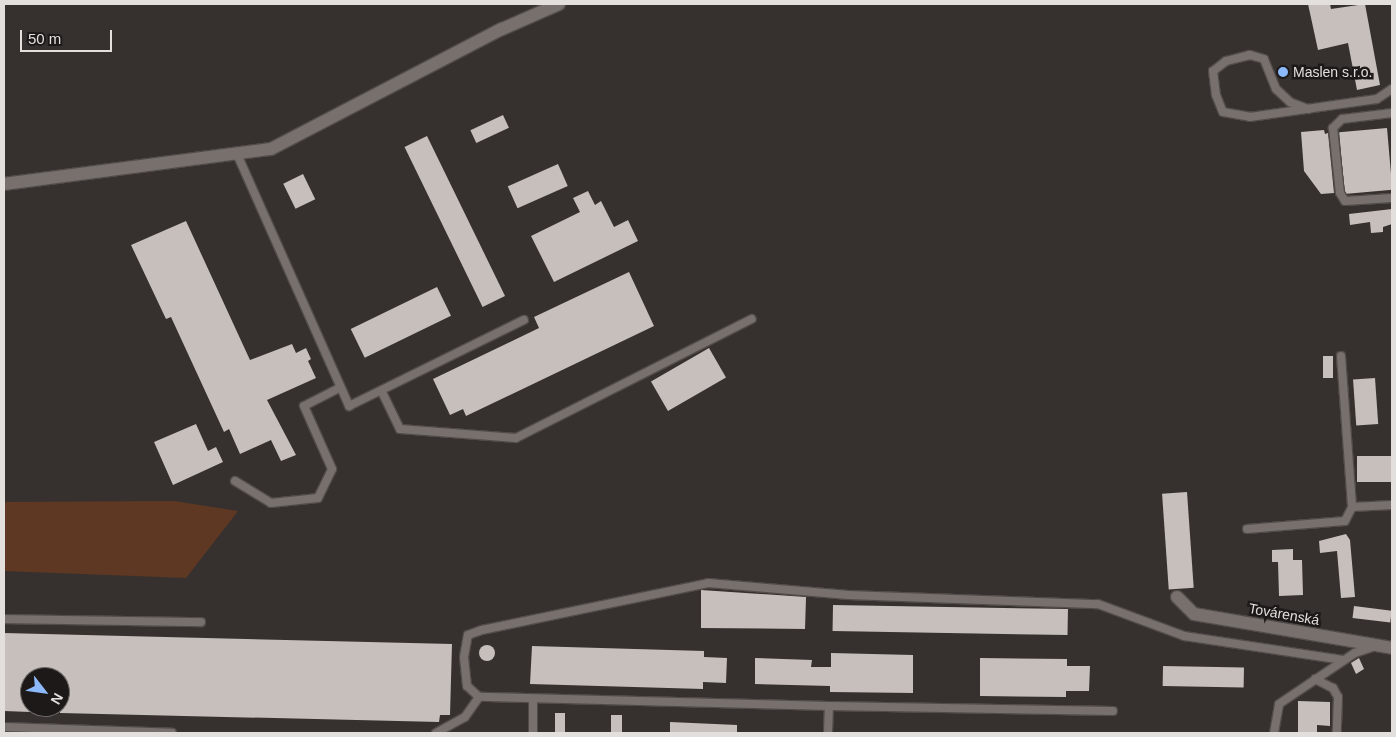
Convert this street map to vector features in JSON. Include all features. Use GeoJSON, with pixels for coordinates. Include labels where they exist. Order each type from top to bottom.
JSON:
{"type":"FeatureCollection","features":[{"type":"Feature","properties":{"kind":"street"},"geometry":{"type":"LineString","coordinates":[[4,184],[271,149],[502,29],[559,4]]}},
{"type":"Feature","properties":{"kind":"street","name":"Továrenská"},"geometry":{"type":"LineString","coordinates":[[1176,597],[1194,614],[1392,648]]}},
{"type":"Feature","properties":{"kind":"lane"},"geometry":{"type":"LineString","coordinates":[[1308,109],[1290,102],[1276,89],[1264,59],[1250,56],[1226,61],[1213,71],[1216,95],[1223,112],[1250,117],[1308,109],[1377,99],[1392,89]]}},
{"type":"Feature","properties":{"kind":"lane"},"geometry":{"type":"LineString","coordinates":[[1392,113],[1342,119],[1333,128],[1340,193],[1345,201],[1392,198]]}},
{"type":"Feature","properties":{"kind":"lane"},"geometry":{"type":"LineString","coordinates":[[237,154],[339,388],[349,406],[382,392],[524,320]]}},
{"type":"Feature","properties":{"kind":"lane"},"geometry":{"type":"LineString","coordinates":[[382,392],[400,429],[516,438],[752,319]]}},
{"type":"Feature","properties":{"kind":"lane"},"geometry":{"type":"LineString","coordinates":[[1247,529],[1345,521],[1352,507],[1341,356]]}},
{"type":"Feature","properties":{"kind":"lane"},"geometry":{"type":"LineString","coordinates":[[235,481],[271,503],[318,498],[332,469],[304,406],[339,388]]}},
{"type":"Feature","properties":{"kind":"lane"},"geometry":{"type":"LineString","coordinates":[[1352,507],[1392,504]]}},
{"type":"Feature","properties":{"kind":"lane"},"geometry":{"type":"LineString","coordinates":[[1113,711],[479,698],[468,686],[464,657],[468,635],[708,583],[848,595],[1098,604],[1184,636],[1343,660]]}},
{"type":"Feature","properties":{"kind":"lane"},"geometry":{"type":"LineString","coordinates":[[4,619],[201,622]]}},
{"type":"Feature","properties":{"kind":"lane"},"geometry":{"type":"LineString","coordinates":[[1274,733],[1279,704],[1343,660],[1374,646]]}},
{"type":"Feature","properties":{"kind":"lane"},"geometry":{"type":"LineString","coordinates":[[1315,680],[1333,688],[1338,697],[1337,733]]}},
{"type":"Feature","properties":{"kind":"lane"},"geometry":{"type":"LineString","coordinates":[[436,733],[464,717],[479,698]]}},
{"type":"Feature","properties":{"kind":"lane"},"geometry":{"type":"LineString","coordinates":[[533,700],[533,733]]}},
{"type":"Feature","properties":{"kind":"lane"},"geometry":{"type":"LineString","coordinates":[[828,733],[829,706]]}},
{"type":"Feature","properties":{"kind":"lane"},"geometry":{"type":"LineString","coordinates":[[4,727],[172,733]]}},
{"type":"Feature","properties":{"kind":"shaded area"},"geometry":{"type":"Polygon","coordinates":[[[174,501],[238,511],[186,578],[4,571],[4,502],[174,501]]]}},
{"type":"Feature","properties":{"kind":"building"},"geometry":{"type":"Polygon","coordinates":[[[1308,4],[1330,4],[1331,9],[1365,4],[1380,85],[1357,90],[1348,43],[1318,50],[1308,4]]]}},
{"type":"Feature","properties":{"kind":"building"},"geometry":{"type":"Polygon","coordinates":[[[503,115],[509,128],[476,143],[470,130],[503,115]]]}},
{"type":"Feature","properties":{"kind":"building"},"geometry":{"type":"Polygon","coordinates":[[[1387,128],[1392,190],[1345,194],[1339,132],[1387,128]]]}},
{"type":"Feature","properties":{"kind":"building"},"geometry":{"type":"Polygon","coordinates":[[[1324,130],[1325,134],[1328,133],[1334,193],[1321,194],[1304,171],[1301,132],[1324,130]]]}},
{"type":"Feature","properties":{"kind":"building"},"geometry":{"type":"Polygon","coordinates":[[[427,136],[505,296],[483,307],[405,147],[427,136]]]}},
{"type":"Feature","properties":{"kind":"building"},"geometry":{"type":"Polygon","coordinates":[[[558,164],[568,186],[518,208],[508,186],[558,164]]]}},
{"type":"Feature","properties":{"kind":"building"},"geometry":{"type":"Polygon","coordinates":[[[303,174],[315,199],[296,209],[283,184],[303,174]]]}},
{"type":"Feature","properties":{"kind":"building"},"geometry":{"type":"Polygon","coordinates":[[[588,191],[595,205],[601,201],[614,227],[628,220],[638,241],[554,282],[531,236],[580,212],[573,198],[588,191]]]}},
{"type":"Feature","properties":{"kind":"building"},"geometry":{"type":"Polygon","coordinates":[[[1392,209],[1392,224],[1383,227],[1383,232],[1371,233],[1370,222],[1350,225],[1349,214],[1392,209]]]}},
{"type":"Feature","properties":{"kind":"building"},"geometry":{"type":"Polygon","coordinates":[[[186,221],[250,360],[292,344],[296,353],[306,348],[311,359],[308,361],[316,378],[267,400],[296,455],[281,461],[271,440],[240,454],[229,429],[224,432],[171,317],[166,319],[131,245],[186,221]]]}},
{"type":"Feature","properties":{"kind":"building"},"geometry":{"type":"Polygon","coordinates":[[[629,272],[654,326],[466,416],[463,409],[450,415],[433,379],[539,328],[534,317],[629,272]]]}},
{"type":"Feature","properties":{"kind":"building"},"geometry":{"type":"Polygon","coordinates":[[[437,287],[451,316],[365,358],[351,329],[437,287]]]}},
{"type":"Feature","properties":{"kind":"building"},"geometry":{"type":"Polygon","coordinates":[[[709,348],[726,377],[668,411],[651,382],[709,348]]]}},
{"type":"Feature","properties":{"kind":"building"},"geometry":{"type":"Polygon","coordinates":[[[1323,356],[1333,356],[1333,378],[1323,378],[1323,356]]]}},
{"type":"Feature","properties":{"kind":"building"},"geometry":{"type":"Polygon","coordinates":[[[1375,378],[1378,424],[1356,425],[1353,380],[1375,378]]]}},
{"type":"Feature","properties":{"kind":"building"},"geometry":{"type":"Polygon","coordinates":[[[196,424],[208,451],[216,447],[223,462],[173,485],[154,442],[196,424]]]}},
{"type":"Feature","properties":{"kind":"building"},"geometry":{"type":"Polygon","coordinates":[[[1357,456],[1392,456],[1392,482],[1357,482],[1357,456]]]}},
{"type":"Feature","properties":{"kind":"building"},"geometry":{"type":"Polygon","coordinates":[[[1187,492],[1194,588],[1169,590],[1162,494],[1187,492]]]}},
{"type":"Feature","properties":{"kind":"building"},"geometry":{"type":"Polygon","coordinates":[[[1346,534],[1350,540],[1355,597],[1341,598],[1337,551],[1320,553],[1319,541],[1346,534]]]}},
{"type":"Feature","properties":{"kind":"building"},"geometry":{"type":"Polygon","coordinates":[[[1293,549],[1293,560],[1302,560],[1303,595],[1279,596],[1278,562],[1272,562],[1272,550],[1293,549]]]}},
{"type":"Feature","properties":{"kind":"building"},"geometry":{"type":"Polygon","coordinates":[[[701,590],[806,597],[805,629],[701,628],[701,590]]]}},
{"type":"Feature","properties":{"kind":"building"},"geometry":{"type":"Polygon","coordinates":[[[833,605],[1068,609],[1068,635],[833,631],[833,605]]]}},
{"type":"Feature","properties":{"kind":"building"},"geometry":{"type":"Polygon","coordinates":[[[1354,606],[1392,611],[1390,623],[1353,618],[1354,606]]]}},
{"type":"Feature","properties":{"kind":"building"},"geometry":{"type":"Polygon","coordinates":[[[4,633],[452,644],[450,715],[440,715],[439,722],[70,713],[70,667],[20,667],[20,712],[4,711],[4,633]]]}},
{"type":"Feature","properties":{"kind":"building"},"geometry":{"type":"Polygon","coordinates":[[[487,645],[495,653],[487,661],[479,653],[487,645]]]}},
{"type":"Feature","properties":{"kind":"building"},"geometry":{"type":"Polygon","coordinates":[[[532,646],[704,651],[704,657],[727,658],[726,683],[703,682],[703,689],[530,684],[532,646]]]}},
{"type":"Feature","properties":{"kind":"building"},"geometry":{"type":"Polygon","coordinates":[[[831,653],[913,655],[913,693],[830,692],[830,686],[755,684],[755,658],[812,660],[811,667],[831,667],[831,653]]]}},
{"type":"Feature","properties":{"kind":"building"},"geometry":{"type":"Polygon","coordinates":[[[980,658],[1067,659],[1067,666],[1090,666],[1089,691],[1066,691],[1066,697],[980,696],[980,658]]]}},
{"type":"Feature","properties":{"kind":"building"},"geometry":{"type":"Polygon","coordinates":[[[1359,658],[1364,669],[1356,674],[1351,663],[1359,658]]]}},
{"type":"Feature","properties":{"kind":"building"},"geometry":{"type":"Polygon","coordinates":[[[1163,666],[1244,667],[1244,687],[1163,686],[1163,666]]]}},
{"type":"Feature","properties":{"kind":"building"},"geometry":{"type":"Polygon","coordinates":[[[1298,701],[1330,702],[1330,726],[1317,725],[1317,733],[1298,733],[1298,701]]]}},
{"type":"Feature","properties":{"kind":"building"},"geometry":{"type":"Polygon","coordinates":[[[555,713],[565,713],[565,733],[555,733],[555,713]]]}},
{"type":"Feature","properties":{"kind":"building"},"geometry":{"type":"Polygon","coordinates":[[[611,715],[622,715],[622,733],[611,733],[611,715]]]}},
{"type":"Feature","properties":{"kind":"building"},"geometry":{"type":"Polygon","coordinates":[[[670,722],[737,725],[737,733],[670,733],[670,722]]]}},
{"type":"Feature","properties":{"kind":"place","name":"Maslen s.r.o."},"geometry":{"type":"Point","coordinates":[1283,72]}}]}
